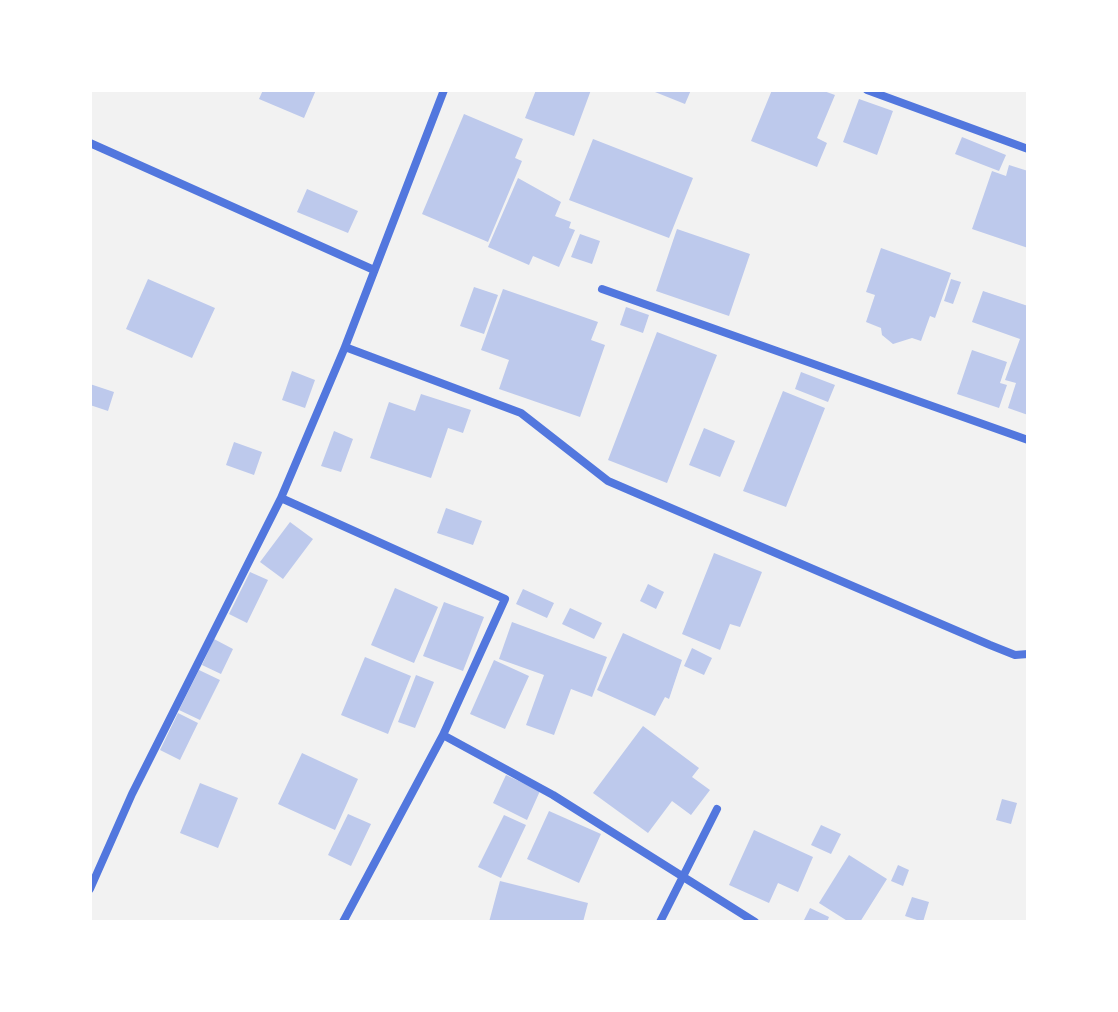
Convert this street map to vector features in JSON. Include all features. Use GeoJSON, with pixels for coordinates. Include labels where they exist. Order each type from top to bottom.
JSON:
{"type":"FeatureCollection","features":[{"type":"Feature","properties":{"kind":"street"},"geometry":{"type":"LineString","coordinates":[[90,889],[132,794],[281,498],[345,347],[444,90]]}},
{"type":"Feature","properties":{"kind":"street"},"geometry":{"type":"LineString","coordinates":[[867,90],[1028,149]]}},
{"type":"Feature","properties":{"kind":"street"},"geometry":{"type":"LineString","coordinates":[[90,143],[374,270]]}},
{"type":"Feature","properties":{"kind":"street"},"geometry":{"type":"LineString","coordinates":[[602,289],[1028,440]]}},
{"type":"Feature","properties":{"kind":"street"},"geometry":{"type":"LineString","coordinates":[[345,347],[521,413],[608,481],[990,645],[1015,655],[1028,654]]}},
{"type":"Feature","properties":{"kind":"street"},"geometry":{"type":"LineString","coordinates":[[281,498],[505,599],[443,735],[343,922]]}},
{"type":"Feature","properties":{"kind":"street"},"geometry":{"type":"LineString","coordinates":[[443,735],[553,795],[681,879],[755,922]]}},
{"type":"Feature","properties":{"kind":"street"},"geometry":{"type":"LineString","coordinates":[[660,922],[717,809]]}},
{"type":"Feature","properties":{"kind":"building"},"geometry":{"type":"Polygon","coordinates":[[[263,90],[316,90],[304,118],[259,99],[263,90]]]}},
{"type":"Feature","properties":{"kind":"building"},"geometry":{"type":"Polygon","coordinates":[[[536,90],[591,90],[574,136],[525,118],[536,90]]]}},
{"type":"Feature","properties":{"kind":"building"},"geometry":{"type":"Polygon","coordinates":[[[650,90],[691,90],[685,104],[650,90]]]}},
{"type":"Feature","properties":{"kind":"building"},"geometry":{"type":"Polygon","coordinates":[[[772,90],[821,90],[835,95],[817,138],[827,143],[817,167],[751,141],[772,90]]]}},
{"type":"Feature","properties":{"kind":"building"},"geometry":{"type":"Polygon","coordinates":[[[859,99],[893,111],[877,155],[843,142],[859,99]]]}},
{"type":"Feature","properties":{"kind":"building"},"geometry":{"type":"Polygon","coordinates":[[[464,114],[523,139],[515,158],[522,161],[488,242],[422,214],[464,114]]]}},
{"type":"Feature","properties":{"kind":"building"},"geometry":{"type":"Polygon","coordinates":[[[962,137],[1006,155],[999,171],[955,154],[962,137]]]}},
{"type":"Feature","properties":{"kind":"building"},"geometry":{"type":"Polygon","coordinates":[[[593,139],[693,178],[669,238],[569,200],[593,139]]]}},
{"type":"Feature","properties":{"kind":"building"},"geometry":{"type":"Polygon","coordinates":[[[1009,165],[1028,171],[1028,248],[972,229],[992,171],[1006,176],[1009,165]]]}},
{"type":"Feature","properties":{"kind":"building"},"geometry":{"type":"Polygon","coordinates":[[[518,178],[561,202],[555,216],[571,222],[569,228],[575,230],[559,267],[533,256],[529,265],[488,247],[518,178]]]}},
{"type":"Feature","properties":{"kind":"building"},"geometry":{"type":"Polygon","coordinates":[[[307,189],[358,211],[348,233],[297,212],[307,189]]]}},
{"type":"Feature","properties":{"kind":"building"},"geometry":{"type":"Polygon","coordinates":[[[677,229],[750,254],[729,316],[656,291],[677,229]]]}},
{"type":"Feature","properties":{"kind":"building"},"geometry":{"type":"Polygon","coordinates":[[[580,234],[600,241],[592,264],[571,257],[580,234]]]}},
{"type":"Feature","properties":{"kind":"building"},"geometry":{"type":"Polygon","coordinates":[[[881,248],[951,273],[935,318],[930,316],[921,341],[912,338],[893,344],[882,335],[881,328],[866,322],[875,295],[866,292],[881,248]]]}},
{"type":"Feature","properties":{"kind":"building"},"geometry":{"type":"Polygon","coordinates":[[[148,279],[215,308],[192,358],[126,329],[148,279]]]}},
{"type":"Feature","properties":{"kind":"building"},"geometry":{"type":"Polygon","coordinates":[[[951,279],[961,282],[953,304],[944,301],[951,279]]]}},
{"type":"Feature","properties":{"kind":"building"},"geometry":{"type":"Polygon","coordinates":[[[474,287],[498,295],[484,334],[460,326],[474,287]]]}},
{"type":"Feature","properties":{"kind":"building"},"geometry":{"type":"Polygon","coordinates":[[[503,289],[598,322],[591,340],[605,345],[580,417],[499,389],[509,360],[481,350],[503,289]]]}},
{"type":"Feature","properties":{"kind":"building"},"geometry":{"type":"Polygon","coordinates":[[[983,291],[1028,306],[1028,415],[1008,408],[1016,383],[1005,380],[1020,339],[972,322],[983,291]]]}},
{"type":"Feature","properties":{"kind":"building"},"geometry":{"type":"Polygon","coordinates":[[[626,307],[649,315],[643,333],[620,325],[626,307]]]}},
{"type":"Feature","properties":{"kind":"building"},"geometry":{"type":"Polygon","coordinates":[[[657,332],[717,355],[667,483],[608,460],[657,332]]]}},
{"type":"Feature","properties":{"kind":"building"},"geometry":{"type":"Polygon","coordinates":[[[972,350],[1007,362],[1000,383],[1007,385],[999,408],[957,394],[972,350]]]}},
{"type":"Feature","properties":{"kind":"building"},"geometry":{"type":"Polygon","coordinates":[[[292,371],[315,380],[305,408],[282,400],[292,371]]]}},
{"type":"Feature","properties":{"kind":"building"},"geometry":{"type":"Polygon","coordinates":[[[801,372],[835,385],[828,402],[795,389],[801,372]]]}},
{"type":"Feature","properties":{"kind":"building"},"geometry":{"type":"Polygon","coordinates":[[[90,384],[114,392],[108,411],[90,405],[90,384]]]}},
{"type":"Feature","properties":{"kind":"building"},"geometry":{"type":"Polygon","coordinates":[[[783,391],[825,408],[786,507],[743,491],[783,391]]]}},
{"type":"Feature","properties":{"kind":"building"},"geometry":{"type":"Polygon","coordinates":[[[421,394],[471,410],[463,433],[448,428],[431,478],[370,458],[389,402],[415,411],[421,394]]]}},
{"type":"Feature","properties":{"kind":"building"},"geometry":{"type":"Polygon","coordinates":[[[704,428],[735,441],[720,477],[689,465],[704,428]]]}},
{"type":"Feature","properties":{"kind":"building"},"geometry":{"type":"Polygon","coordinates":[[[334,431],[353,439],[341,472],[321,466],[334,431]]]}},
{"type":"Feature","properties":{"kind":"building"},"geometry":{"type":"Polygon","coordinates":[[[234,442],[262,452],[254,475],[226,465],[234,442]]]}},
{"type":"Feature","properties":{"kind":"building"},"geometry":{"type":"Polygon","coordinates":[[[446,508],[482,521],[473,545],[437,533],[446,508]]]}},
{"type":"Feature","properties":{"kind":"building"},"geometry":{"type":"Polygon","coordinates":[[[290,522],[313,539],[283,579],[260,562],[290,522]]]}},
{"type":"Feature","properties":{"kind":"building"},"geometry":{"type":"Polygon","coordinates":[[[714,553],[762,572],[740,627],[730,624],[720,650],[682,634],[714,553]]]}},
{"type":"Feature","properties":{"kind":"building"},"geometry":{"type":"Polygon","coordinates":[[[250,572],[268,580],[247,623],[229,614],[250,572]]]}},
{"type":"Feature","properties":{"kind":"building"},"geometry":{"type":"Polygon","coordinates":[[[648,584],[664,592],[656,609],[640,601],[648,584]]]}},
{"type":"Feature","properties":{"kind":"building"},"geometry":{"type":"Polygon","coordinates":[[[395,588],[438,607],[414,663],[371,645],[395,588]]]}},
{"type":"Feature","properties":{"kind":"building"},"geometry":{"type":"Polygon","coordinates":[[[523,589],[554,603],[547,618],[516,604],[523,589]]]}},
{"type":"Feature","properties":{"kind":"building"},"geometry":{"type":"Polygon","coordinates":[[[444,602],[484,617],[463,671],[423,656],[444,602]]]}},
{"type":"Feature","properties":{"kind":"building"},"geometry":{"type":"Polygon","coordinates":[[[570,608],[602,623],[594,639],[562,624],[570,608]]]}},
{"type":"Feature","properties":{"kind":"building"},"geometry":{"type":"Polygon","coordinates":[[[512,622],[607,657],[592,697],[571,689],[554,735],[526,725],[544,675],[499,659],[512,622]]]}},
{"type":"Feature","properties":{"kind":"building"},"geometry":{"type":"Polygon","coordinates":[[[623,633],[682,660],[669,699],[665,697],[655,716],[597,690],[623,633]]]}},
{"type":"Feature","properties":{"kind":"building"},"geometry":{"type":"Polygon","coordinates":[[[214,639],[233,649],[221,674],[202,665],[214,639]]]}},
{"type":"Feature","properties":{"kind":"building"},"geometry":{"type":"Polygon","coordinates":[[[692,648],[712,658],[704,675],[684,666],[692,648]]]}},
{"type":"Feature","properties":{"kind":"building"},"geometry":{"type":"Polygon","coordinates":[[[365,657],[411,676],[388,734],[341,715],[365,657]]]}},
{"type":"Feature","properties":{"kind":"building"},"geometry":{"type":"Polygon","coordinates":[[[494,660],[529,676],[505,729],[470,714],[494,660]]]}},
{"type":"Feature","properties":{"kind":"building"},"geometry":{"type":"Polygon","coordinates":[[[199,670],[220,680],[200,720],[179,710],[199,670]]]}},
{"type":"Feature","properties":{"kind":"building"},"geometry":{"type":"Polygon","coordinates":[[[416,675],[434,682],[415,728],[398,722],[416,675]]]}},
{"type":"Feature","properties":{"kind":"building"},"geometry":{"type":"Polygon","coordinates":[[[178,713],[198,723],[180,760],[160,750],[178,713]]]}},
{"type":"Feature","properties":{"kind":"building"},"geometry":{"type":"Polygon","coordinates":[[[643,726],[699,768],[692,777],[710,790],[691,815],[672,801],[648,833],[593,793],[643,726]]]}},
{"type":"Feature","properties":{"kind":"building"},"geometry":{"type":"Polygon","coordinates":[[[302,753],[358,779],[335,830],[278,804],[302,753]]]}},
{"type":"Feature","properties":{"kind":"building"},"geometry":{"type":"Polygon","coordinates":[[[506,775],[540,791],[527,820],[493,803],[506,775]]]}},
{"type":"Feature","properties":{"kind":"building"},"geometry":{"type":"Polygon","coordinates":[[[200,783],[238,798],[218,848],[180,833],[200,783]]]}},
{"type":"Feature","properties":{"kind":"building"},"geometry":{"type":"Polygon","coordinates":[[[1002,799],[1017,803],[1011,824],[996,820],[1002,799]]]}},
{"type":"Feature","properties":{"kind":"building"},"geometry":{"type":"Polygon","coordinates":[[[549,811],[601,834],[579,883],[527,859],[549,811]]]}},
{"type":"Feature","properties":{"kind":"building"},"geometry":{"type":"Polygon","coordinates":[[[348,814],[371,824],[351,866],[328,855],[348,814]]]}},
{"type":"Feature","properties":{"kind":"building"},"geometry":{"type":"Polygon","coordinates":[[[504,815],[526,825],[501,878],[478,867],[504,815]]]}},
{"type":"Feature","properties":{"kind":"building"},"geometry":{"type":"Polygon","coordinates":[[[821,825],[841,834],[831,854],[811,845],[821,825]]]}},
{"type":"Feature","properties":{"kind":"building"},"geometry":{"type":"Polygon","coordinates":[[[754,830],[813,857],[798,892],[778,883],[769,903],[729,885],[754,830]]]}},
{"type":"Feature","properties":{"kind":"building"},"geometry":{"type":"Polygon","coordinates":[[[849,855],[887,879],[860,922],[849,922],[819,903],[849,855]]]}},
{"type":"Feature","properties":{"kind":"building"},"geometry":{"type":"Polygon","coordinates":[[[898,865],[909,870],[903,886],[891,881],[898,865]]]}},
{"type":"Feature","properties":{"kind":"building"},"geometry":{"type":"Polygon","coordinates":[[[500,881],[588,903],[583,922],[489,922],[500,881]]]}},
{"type":"Feature","properties":{"kind":"building"},"geometry":{"type":"Polygon","coordinates":[[[912,897],[929,902],[923,922],[905,916],[912,897]]]}},
{"type":"Feature","properties":{"kind":"building"},"geometry":{"type":"Polygon","coordinates":[[[810,908],[829,917],[827,922],[803,922],[810,908]]]}}]}
